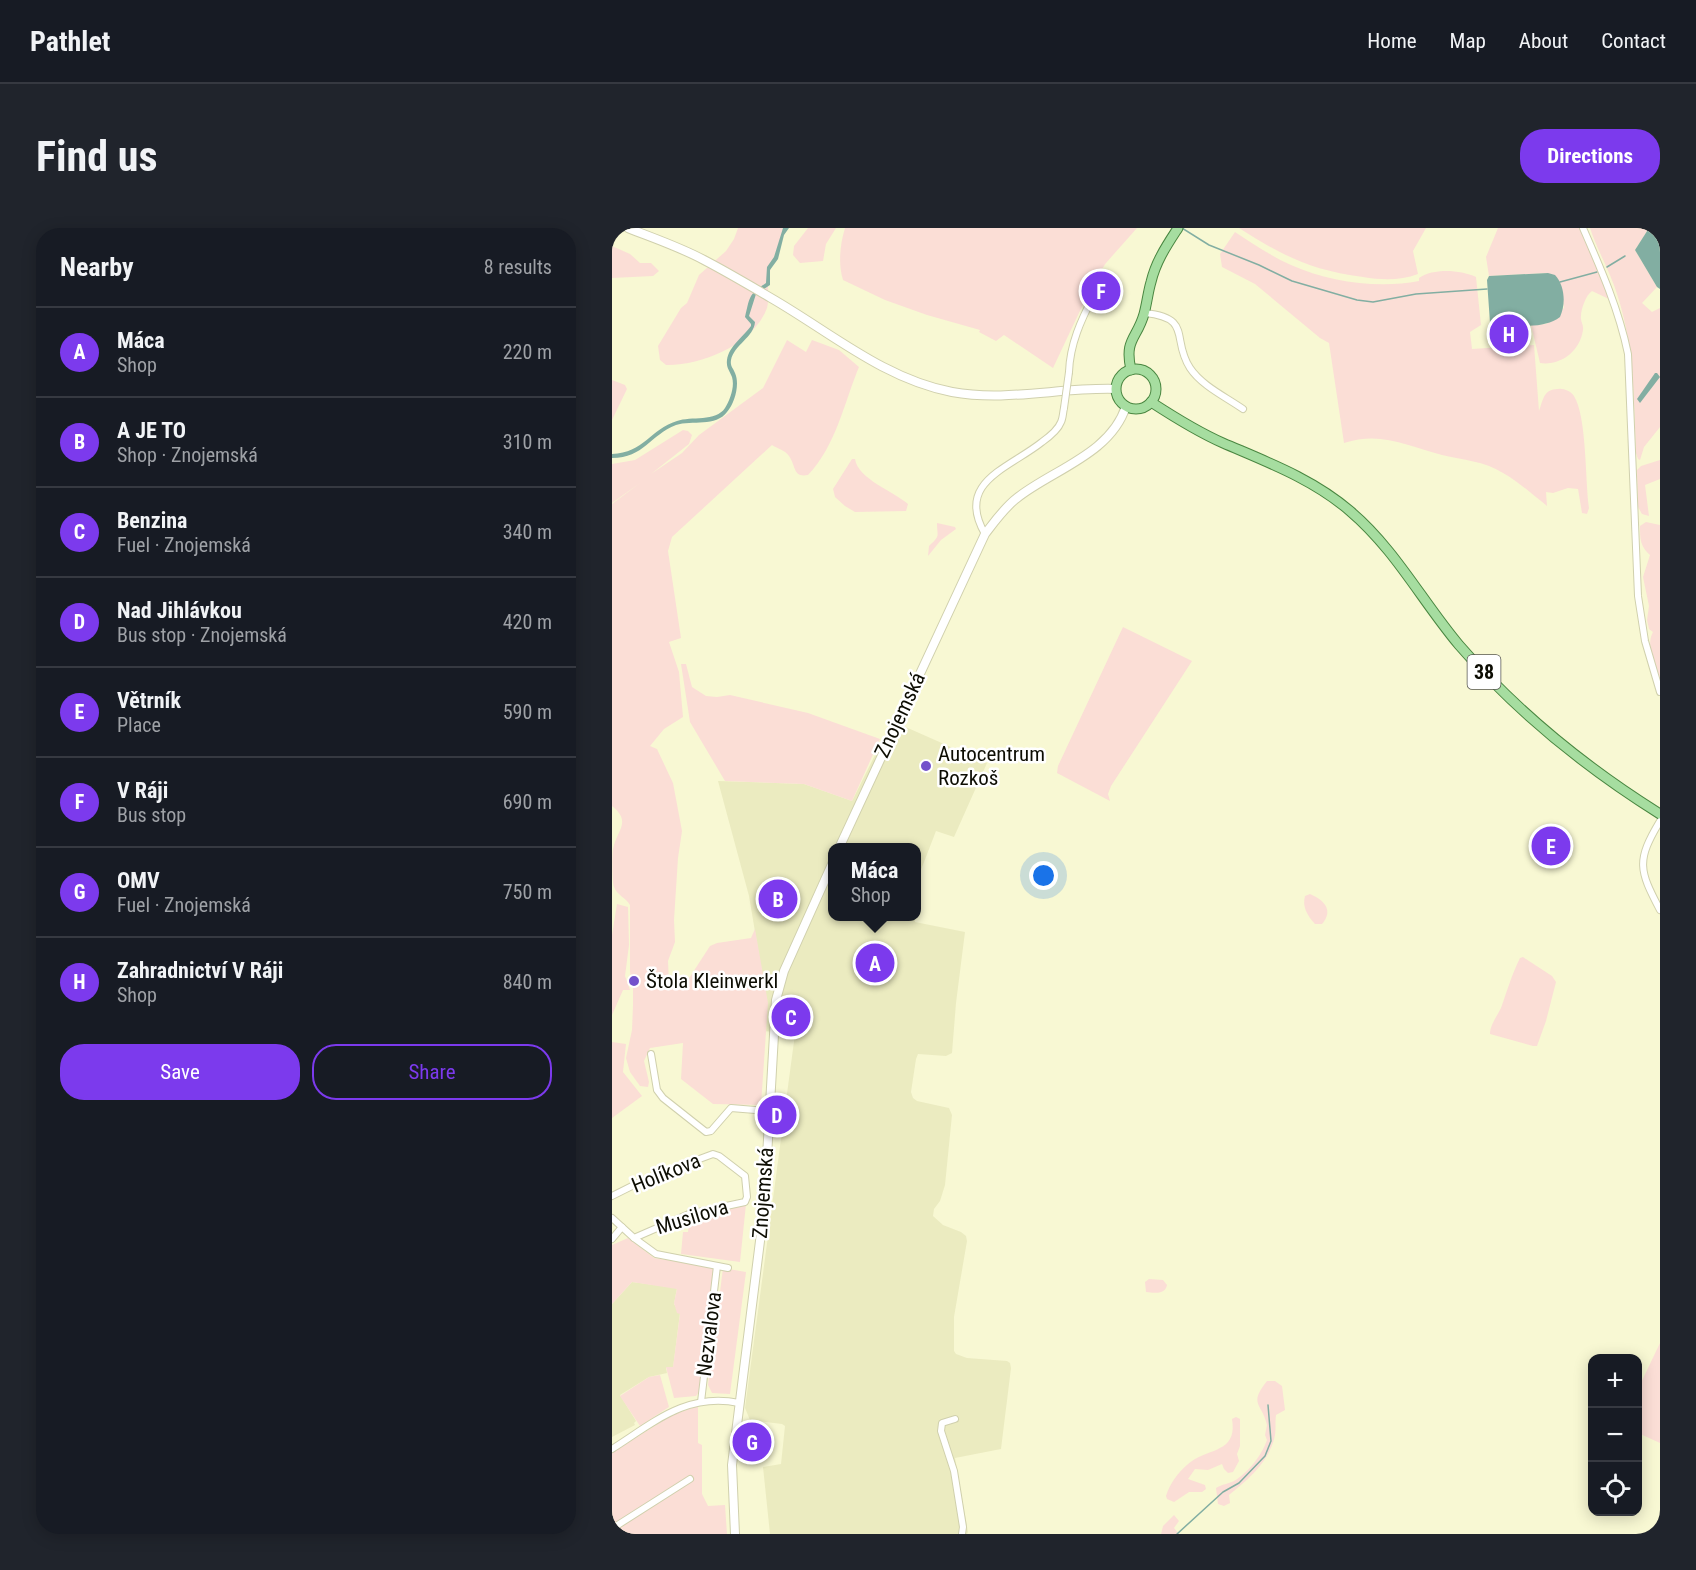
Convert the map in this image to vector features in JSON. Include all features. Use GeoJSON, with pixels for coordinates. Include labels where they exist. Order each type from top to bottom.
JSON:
{"type":"FeatureCollection","features":[{"type":"Feature","properties":{"kind":"main road"},"geometry":{"type":"LineString","coordinates":[[628,228],[702,259],[889,371],[914,381],[946,391],[981,396],[1008,396],[1090,388],[1116,389]]}},
{"type":"Feature","properties":{"kind":"main road"},"geometry":{"type":"LineString","coordinates":[[1131,370],[1128,348],[1144,313],[1155,268],[1177,230]]}},
{"type":"Feature","properties":{"kind":"main road"},"geometry":{"type":"LineString","coordinates":[[1131,370],[1143,371],[1153,379],[1156,391],[1151,402],[1141,409],[1126,406],[1119,400],[1116,389],[1121,377],[1131,370]]}},
{"type":"Feature","properties":{"kind":"main road","name":"38"},"geometry":{"type":"LineString","coordinates":[[1151,402],[1220,442],[1301,478],[1338,501],[1368,527],[1389,550],[1458,644],[1515,704],[1584,763],[1660,814]]}},
{"type":"Feature","properties":{"kind":"main road","name":"Znojemská"},"geometry":{"type":"LineString","coordinates":[[841,843],[946,614],[986,534],[1016,499],[1104,441],[1119,422],[1126,406]]}},
{"type":"Feature","properties":{"kind":"main road","name":"Znojemská"},"geometry":{"type":"LineString","coordinates":[[735,1534],[732,1472],[764,1209],[768,1111],[779,989],[801,932],[828,873]]}},
{"type":"Feature","properties":{"kind":"street"},"geometry":{"type":"LineString","coordinates":[[1583,228],[1612,294],[1628,354],[1638,596],[1645,641],[1660,692]]}},
{"type":"Feature","properties":{"kind":"street"},"geometry":{"type":"LineString","coordinates":[[986,534],[978,521],[975,499],[981,488],[992,477],[1034,448],[1061,422],[1070,353],[1080,324],[1094,295]]}},
{"type":"Feature","properties":{"kind":"street"},"geometry":{"type":"LineString","coordinates":[[1144,313],[1164,315],[1172,321],[1191,369],[1206,384],[1243,409]]}},
{"type":"Feature","properties":{"kind":"street"},"geometry":{"type":"LineString","coordinates":[[1660,821],[1646,844],[1643,874],[1660,910]]}},
{"type":"Feature","properties":{"kind":"street"},"geometry":{"type":"LineString","coordinates":[[651,1054],[658,1092],[706,1132],[711,1131],[731,1108],[768,1111]]}},
{"type":"Feature","properties":{"kind":"street","name":"Holíkova"},"geometry":{"type":"LineString","coordinates":[[612,1196],[648,1178],[713,1154],[720,1156],[741,1172],[746,1180]]}},
{"type":"Feature","properties":{"kind":"street","name":"Musilova"},"geometry":{"type":"LineString","coordinates":[[612,1218],[634,1238],[689,1214],[746,1201],[746,1180]]}},
{"type":"Feature","properties":{"kind":"street"},"geometry":{"type":"LineString","coordinates":[[612,1239],[622,1227]]}},
{"type":"Feature","properties":{"kind":"street","name":"Nezvalova"},"geometry":{"type":"LineString","coordinates":[[634,1238],[656,1254],[728,1268]]}},
{"type":"Feature","properties":{"kind":"street","name":"Nezvalova"},"geometry":{"type":"LineString","coordinates":[[700,1402],[717,1266]]}},
{"type":"Feature","properties":{"kind":"street"},"geometry":{"type":"LineString","coordinates":[[612,1449],[674,1410],[700,1402],[739,1404]]}},
{"type":"Feature","properties":{"kind":"street"},"geometry":{"type":"LineString","coordinates":[[955,1419],[942,1424],[941,1431],[954,1471],[963,1527],[962,1534]]}},
{"type":"Feature","properties":{"kind":"street"},"geometry":{"type":"LineString","coordinates":[[614,1530],[690,1479]]}},
{"type":"Feature","properties":{"kind":"shaded area"},"geometry":{"type":"Polygon","coordinates":[[[738,228],[788,228],[772,262],[767,308],[751,332],[725,350],[695,362],[666,365],[660,360],[658,346],[681,308],[687,303],[699,275],[726,251],[738,228]]]}},
{"type":"Feature","properties":{"kind":"shaded area"},"geometry":{"type":"Polygon","coordinates":[[[808,228],[836,228],[826,244],[823,261],[800,263],[793,255],[794,246],[808,228]]]}},
{"type":"Feature","properties":{"kind":"shaded area"},"geometry":{"type":"Polygon","coordinates":[[[845,228],[1137,228],[1095,279],[1053,368],[1004,335],[996,341],[979,332],[980,330],[885,300],[843,280],[840,254],[845,228]]]}},
{"type":"Feature","properties":{"kind":"shaded area"},"geometry":{"type":"Polygon","coordinates":[[[1239,228],[1426,228],[1413,251],[1418,274],[1390,279],[1344,274],[1312,266],[1284,254],[1239,228]]]}},
{"type":"Feature","properties":{"kind":"shaded area"},"geometry":{"type":"Polygon","coordinates":[[[1498,228],[1581,228],[1611,300],[1592,291],[1590,293],[1582,310],[1581,338],[1568,356],[1555,362],[1540,363],[1531,325],[1546,324],[1564,308],[1561,286],[1548,273],[1489,276],[1486,257],[1498,228]]]}},
{"type":"Feature","properties":{"kind":"shaded area"},"geometry":{"type":"Polygon","coordinates":[[[1590,228],[1649,228],[1635,250],[1657,287],[1642,303],[1652,312],[1660,308],[1660,427],[1644,447],[1640,460],[1636,453],[1632,374],[1623,316],[1615,288],[1590,228]]]}},
{"type":"Feature","properties":{"kind":"shaded area"},"geometry":{"type":"Polygon","coordinates":[[[1235,232],[1291,265],[1337,280],[1371,284],[1403,283],[1419,281],[1419,278],[1425,275],[1439,271],[1476,277],[1481,325],[1470,332],[1472,349],[1534,345],[1539,411],[1544,396],[1549,391],[1562,389],[1574,396],[1583,433],[1589,508],[1587,514],[1582,513],[1578,489],[1568,488],[1553,493],[1546,492],[1547,506],[1520,484],[1496,469],[1481,463],[1382,439],[1344,443],[1329,343],[1255,284],[1222,267],[1220,254],[1235,232]]]}},
{"type":"Feature","properties":{"kind":"shaded area"},"geometry":{"type":"Polygon","coordinates":[[[612,246],[630,254],[640,263],[651,263],[659,271],[653,276],[612,278],[612,246]]]}},
{"type":"Feature","properties":{"kind":"shaded area"},"geometry":{"type":"Polygon","coordinates":[[[787,340],[806,352],[812,340],[839,350],[859,367],[826,451],[808,475],[800,475],[787,454],[772,445],[672,537],[668,551],[681,638],[669,642],[679,672],[683,717],[664,729],[650,746],[657,749],[673,783],[682,831],[674,920],[675,942],[668,961],[669,983],[676,987],[684,986],[710,946],[751,938],[755,929],[768,1003],[761,1105],[713,1104],[681,1079],[683,1043],[650,1048],[644,1061],[648,1087],[640,1086],[630,1072],[626,1058],[632,1030],[633,1005],[630,972],[630,905],[614,887],[612,868],[613,849],[622,822],[618,812],[612,806],[612,504],[640,483],[612,503],[612,464],[635,460],[683,430],[692,435],[689,444],[651,474],[682,453],[699,435],[763,388],[787,340]]]}},
{"type":"Feature","properties":{"kind":"shaded area"},"geometry":{"type":"Polygon","coordinates":[[[612,380],[625,385],[627,389],[612,420],[612,380]]]}},
{"type":"Feature","properties":{"kind":"shaded area"},"geometry":{"type":"Polygon","coordinates":[[[852,459],[855,459],[862,473],[869,479],[908,504],[906,511],[855,512],[835,497],[833,489],[852,459]]]}},
{"type":"Feature","properties":{"kind":"shaded area"},"geometry":{"type":"Polygon","coordinates":[[[1660,460],[1660,479],[1645,485],[1649,516],[1642,514],[1638,507],[1637,470],[1641,466],[1660,460]]]}},
{"type":"Feature","properties":{"kind":"shaded area"},"geometry":{"type":"Polygon","coordinates":[[[1646,522],[1660,525],[1660,680],[1651,650],[1653,632],[1649,629],[1647,620],[1649,606],[1643,577],[1650,555],[1642,545],[1641,539],[1640,526],[1646,522]]]}},
{"type":"Feature","properties":{"kind":"shaded area"},"geometry":{"type":"Polygon","coordinates":[[[937,523],[956,529],[941,540],[928,556],[929,546],[938,536],[937,523]]]}},
{"type":"Feature","properties":{"kind":"shaded area"},"geometry":{"type":"Polygon","coordinates":[[[1123,627],[1192,661],[1111,786],[1108,794],[1110,801],[1057,773],[1058,766],[1123,627]]]}},
{"type":"Feature","properties":{"kind":"shaded area"},"geometry":{"type":"Polygon","coordinates":[[[681,664],[686,664],[692,687],[706,696],[730,695],[808,713],[880,739],[852,801],[804,784],[725,781],[690,722],[681,664]]]}},
{"type":"Feature","properties":{"kind":"shaded area"},"geometry":{"type":"Polygon","coordinates":[[[892,721],[987,763],[954,837],[936,831],[921,870],[921,843],[828,843],[828,921],[915,921],[965,932],[952,1053],[946,1056],[918,1054],[911,1092],[917,1101],[949,1108],[952,1115],[945,1185],[933,1216],[943,1225],[961,1232],[966,1236],[967,1241],[954,1317],[954,1351],[967,1358],[1007,1361],[1011,1368],[1001,1449],[955,1458],[967,1534],[770,1534],[763,1467],[781,1464],[785,1426],[750,1420],[745,1408],[795,1034],[764,1031],[767,1003],[749,896],[718,781],[804,784],[852,801],[892,721]]]}},
{"type":"Feature","properties":{"kind":"shaded area"},"geometry":{"type":"Polygon","coordinates":[[[1310,894],[1326,906],[1326,919],[1322,924],[1315,924],[1306,911],[1305,896],[1310,894]]]}},
{"type":"Feature","properties":{"kind":"shaded area"},"geometry":{"type":"Polygon","coordinates":[[[617,904],[628,907],[629,945],[625,976],[630,990],[623,990],[612,1015],[612,935],[617,904]]]}},
{"type":"Feature","properties":{"kind":"shaded area"},"geometry":{"type":"Polygon","coordinates":[[[1523,957],[1552,976],[1556,982],[1537,1046],[1490,1034],[1492,1024],[1501,1008],[1520,958],[1523,957]]]}},
{"type":"Feature","properties":{"kind":"shaded area"},"geometry":{"type":"Polygon","coordinates":[[[612,1042],[626,1044],[623,1072],[642,1096],[612,1118],[612,1042]]]}},
{"type":"Feature","properties":{"kind":"shaded area"},"geometry":{"type":"Polygon","coordinates":[[[746,1204],[740,1262],[681,1254],[683,1232],[688,1232],[690,1215],[746,1204]]]}},
{"type":"Feature","properties":{"kind":"shaded area"},"geometry":{"type":"Polygon","coordinates":[[[628,1238],[654,1258],[712,1267],[715,1271],[699,1392],[696,1396],[674,1398],[666,1367],[673,1367],[680,1314],[677,1313],[674,1303],[677,1289],[632,1282],[612,1304],[612,1245],[628,1238]]]}},
{"type":"Feature","properties":{"kind":"shaded area"},"geometry":{"type":"Polygon","coordinates":[[[723,1268],[746,1272],[730,1394],[712,1393],[708,1385],[723,1268]]]}},
{"type":"Feature","properties":{"kind":"shaded area"},"geometry":{"type":"Polygon","coordinates":[[[1149,1279],[1163,1280],[1167,1285],[1166,1288],[1159,1293],[1146,1292],[1145,1282],[1149,1279]]]}},
{"type":"Feature","properties":{"kind":"shaded area"},"geometry":{"type":"Polygon","coordinates":[[[632,1282],[677,1288],[674,1304],[680,1313],[673,1368],[666,1368],[667,1373],[649,1377],[620,1395],[636,1421],[635,1425],[612,1437],[612,1304],[632,1282]]]}},
{"type":"Feature","properties":{"kind":"shaded area"},"geometry":{"type":"Polygon","coordinates":[[[1660,1343],[1660,1443],[1642,1435],[1642,1381],[1660,1343]]]}},
{"type":"Feature","properties":{"kind":"shaded area"},"geometry":{"type":"Polygon","coordinates":[[[660,1375],[669,1407],[640,1426],[620,1396],[649,1377],[660,1375]]]}},
{"type":"Feature","properties":{"kind":"shaded area"},"geometry":{"type":"Polygon","coordinates":[[[1267,1381],[1275,1381],[1282,1386],[1285,1410],[1276,1415],[1275,1435],[1269,1453],[1258,1469],[1229,1495],[1230,1503],[1224,1506],[1218,1504],[1216,1488],[1234,1481],[1244,1473],[1265,1446],[1267,1425],[1257,1400],[1267,1381]]]}},
{"type":"Feature","properties":{"kind":"shaded area"},"geometry":{"type":"Polygon","coordinates":[[[698,1406],[698,1443],[702,1445],[702,1494],[708,1506],[725,1505],[727,1534],[621,1534],[620,1527],[612,1524],[612,1453],[672,1415],[698,1406]]]}},
{"type":"Feature","properties":{"kind":"shaded area"},"geometry":{"type":"Polygon","coordinates":[[[1236,1417],[1240,1419],[1240,1446],[1237,1454],[1239,1461],[1233,1472],[1228,1473],[1222,1464],[1208,1470],[1195,1469],[1188,1479],[1205,1485],[1206,1489],[1202,1492],[1189,1492],[1174,1502],[1167,1499],[1170,1485],[1186,1466],[1228,1442],[1233,1429],[1232,1419],[1236,1417]]]}},
{"type":"Feature","properties":{"kind":"shaded area"},"geometry":{"type":"Polygon","coordinates":[[[1174,1515],[1179,1521],[1174,1528],[1179,1534],[1161,1534],[1163,1526],[1174,1515]]]}},
{"type":"Feature","properties":{"kind":"water"},"geometry":{"type":"Polygon","coordinates":[[[783,228],[789,228],[784,235],[778,259],[770,270],[770,285],[756,294],[749,316],[755,322],[754,327],[731,360],[737,382],[736,393],[730,408],[717,420],[676,425],[632,454],[612,458],[612,454],[632,450],[660,429],[677,421],[716,415],[725,408],[733,385],[727,365],[728,355],[751,326],[745,317],[749,301],[753,294],[766,283],[767,267],[774,257],[783,228]]]}},
{"type":"Feature","properties":{"kind":"water"},"geometry":{"type":"Polygon","coordinates":[[[1649,228],[1660,228],[1660,289],[1635,250],[1649,228]]]}},
{"type":"Feature","properties":{"kind":"water"},"geometry":{"type":"Polygon","coordinates":[[[1548,273],[1555,275],[1563,290],[1564,301],[1560,317],[1538,325],[1514,324],[1499,320],[1493,324],[1490,323],[1487,280],[1489,276],[1548,273]]]}},
{"type":"Feature","properties":{"kind":"water"},"geometry":{"type":"Polygon","coordinates":[[[1655,373],[1660,377],[1640,403],[1637,399],[1655,373]]]}},
{"type":"Feature","properties":{"kind":"waterway"},"geometry":{"type":"LineString","coordinates":[[1182,228],[1209,245],[1292,281],[1357,300],[1373,302],[1416,294],[1487,289]]}},
{"type":"Feature","properties":{"kind":"waterway"},"geometry":{"type":"LineString","coordinates":[[1607,267],[1625,256]]}},
{"type":"Feature","properties":{"kind":"waterway"},"geometry":{"type":"LineString","coordinates":[[1560,282],[1597,272]]}},
{"type":"Feature","properties":{"kind":"waterway"},"geometry":{"type":"LineString","coordinates":[[1177,1534],[1223,1492],[1239,1483],[1265,1456],[1271,1441],[1268,1405]]}},
{"type":"Feature","properties":{"kind":"place","name":"V Ráji"},"geometry":{"type":"Point","coordinates":[1101,291]}},
{"type":"Feature","properties":{"kind":"place","name":"Zahradnictví V Ráji"},"geometry":{"type":"Point","coordinates":[1509,334]}},
{"type":"Feature","properties":{"kind":"place","name":"Autocentrum Rozkoš"},"geometry":{"type":"Point","coordinates":[926,766]}},
{"type":"Feature","properties":{"kind":"place","name":"Větrník"},"geometry":{"type":"Point","coordinates":[1551,846]}},
{"type":"Feature","properties":{"kind":"place","name":"A JE TO"},"geometry":{"type":"Point","coordinates":[778,899]}},
{"type":"Feature","properties":{"kind":"place","name":"Máca"},"geometry":{"type":"Point","coordinates":[875,963]}},
{"type":"Feature","properties":{"kind":"place","name":"Štola Kleinwerkl"},"geometry":{"type":"Point","coordinates":[634,981]}},
{"type":"Feature","properties":{"kind":"place","name":"Benzina"},"geometry":{"type":"Point","coordinates":[791,1017]}},
{"type":"Feature","properties":{"kind":"place","name":"Nad Jihlávkou"},"geometry":{"type":"Point","coordinates":[777,1115]}},
{"type":"Feature","properties":{"kind":"place","name":"OMV"},"geometry":{"type":"Point","coordinates":[752,1442]}}]}
